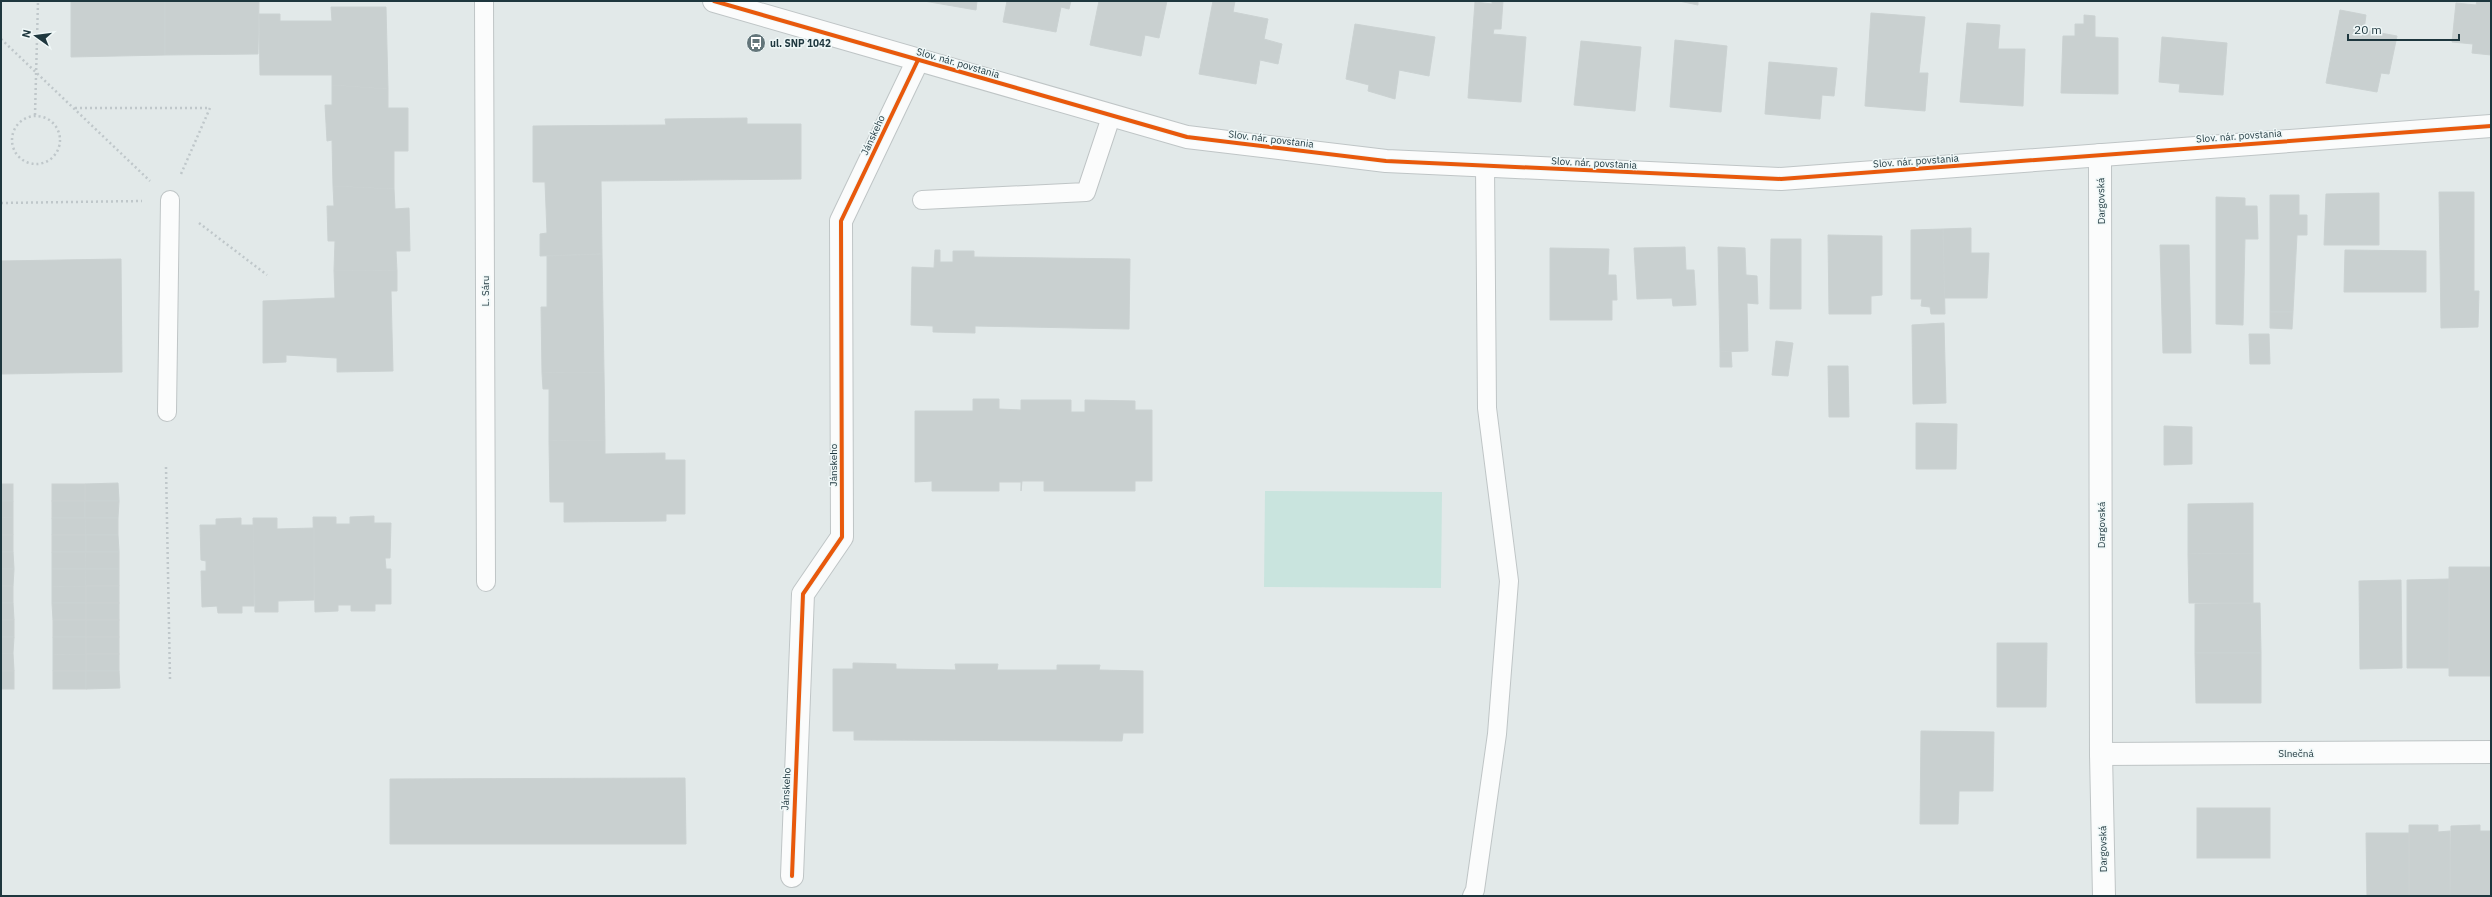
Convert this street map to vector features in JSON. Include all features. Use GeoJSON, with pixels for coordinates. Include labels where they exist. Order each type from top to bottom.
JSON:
{"type":"FeatureCollection","features":[{"type":"Feature","properties":{"kind":"street","name":"Slov. nár. povstania"},"geometry":{"type":"LineString","coordinates":[[714,1],[1112,114],[1187,137],[1386,161],[1781,179],[2491,126]]}},
{"type":"Feature","properties":{"kind":"street","name":"Jánskeho"},"geometry":{"type":"LineString","coordinates":[[792,876],[803,594],[842,537],[841,221],[918,60]]}},
{"type":"Feature","properties":{"kind":"street","name":"Dargovská"},"geometry":{"type":"LineString","coordinates":[[2100,154],[2101,754],[2104,896]]}},
{"type":"Feature","properties":{"kind":"street","name":"Slnečná"},"geometry":{"type":"LineString","coordinates":[[2101,754],[2491,752]]}},
{"type":"Feature","properties":{"kind":"lane","name":"L. Sáru"},"geometry":{"type":"LineString","coordinates":[[484,1],[486,582]]}},
{"type":"Feature","properties":{"kind":"lane"},"geometry":{"type":"LineString","coordinates":[[922,200],[1086,192],[1112,114]]}},
{"type":"Feature","properties":{"kind":"lane"},"geometry":{"type":"LineString","coordinates":[[1472,896],[1475,890],[1497,734],[1509,582],[1487,408],[1485,166]]}},
{"type":"Feature","properties":{"kind":"lane"},"geometry":{"type":"LineString","coordinates":[[168,412],[170,200]]}},
{"type":"Feature","properties":{"kind":"path"},"geometry":{"type":"LineString","coordinates":[[35,115],[38,1]]}},
{"type":"Feature","properties":{"kind":"path"},"geometry":{"type":"LineString","coordinates":[[1,39],[170,200],[266,275]]}},
{"type":"Feature","properties":{"kind":"path"},"geometry":{"type":"LineString","coordinates":[[74,108],[210,108],[170,200]]}},
{"type":"Feature","properties":{"kind":"path"},"geometry":{"type":"LineString","coordinates":[[35,115],[48,117],[57,126],[61,138],[58,151],[50,160],[37,164],[24,161],[15,153],[11,140],[14,128],[23,119],[35,115]]}},
{"type":"Feature","properties":{"kind":"path"},"geometry":{"type":"LineString","coordinates":[[1,203],[170,200]]}},
{"type":"Feature","properties":{"kind":"path"},"geometry":{"type":"LineString","coordinates":[[166,467],[170,679]]}},
{"type":"Feature","properties":{"kind":"green space"},"geometry":{"type":"Polygon","coordinates":[[[1265,491],[1442,492],[1441,588],[1264,587],[1265,491]]]}},
{"type":"Feature","properties":{"kind":"building"},"geometry":{"type":"Polygon","coordinates":[[[165,1],[165,55],[71,57],[71,2],[165,1]]]}},
{"type":"Feature","properties":{"kind":"building"},"geometry":{"type":"Polygon","coordinates":[[[165,1],[259,1],[258,54],[165,55],[165,1]]]}},
{"type":"Feature","properties":{"kind":"building"},"geometry":{"type":"Polygon","coordinates":[[[924,1],[977,1],[976,10],[924,1]]]}},
{"type":"Feature","properties":{"kind":"building"},"geometry":{"type":"Polygon","coordinates":[[[1007,1],[1071,1],[1069,9],[1061,7],[1056,32],[1003,22],[1007,1]]]}},
{"type":"Feature","properties":{"kind":"building"},"geometry":{"type":"Polygon","coordinates":[[[1099,1],[1167,1],[1159,38],[1145,35],[1141,56],[1090,45],[1099,1]]]}},
{"type":"Feature","properties":{"kind":"building"},"geometry":{"type":"Polygon","coordinates":[[[1213,1],[1235,1],[1233,12],[1268,19],[1264,39],[1282,44],[1278,64],[1260,60],[1256,84],[1199,74],[1213,1]]]}},
{"type":"Feature","properties":{"kind":"building"},"geometry":{"type":"Polygon","coordinates":[[[1492,1],[1503,1],[1501,29],[1494,29],[1493,34],[1526,37],[1521,102],[1468,98],[1475,2],[1492,4],[1492,1]]]}},
{"type":"Feature","properties":{"kind":"building"},"geometry":{"type":"Polygon","coordinates":[[[1679,1],[1698,1],[1698,5],[1679,1]]]}},
{"type":"Feature","properties":{"kind":"building"},"geometry":{"type":"Polygon","coordinates":[[[2477,1],[2491,1],[2491,55],[2472,53],[2473,44],[2452,42],[2456,3],[2476,5],[2477,1]]]}},
{"type":"Feature","properties":{"kind":"building"},"geometry":{"type":"Polygon","coordinates":[[[331,7],[386,7],[388,89],[332,85],[332,75],[260,75],[259,14],[280,14],[280,21],[332,21],[331,7]]]}},
{"type":"Feature","properties":{"kind":"building"},"geometry":{"type":"Polygon","coordinates":[[[2340,10],[2366,15],[2364,30],[2397,36],[2389,74],[2381,73],[2377,92],[2326,83],[2340,10]]]}},
{"type":"Feature","properties":{"kind":"building"},"geometry":{"type":"Polygon","coordinates":[[[1871,13],[1925,17],[1919,73],[1928,73],[1925,111],[1865,106],[1871,13]]]}},
{"type":"Feature","properties":{"kind":"building"},"geometry":{"type":"Polygon","coordinates":[[[2084,15],[2095,16],[2095,37],[2118,38],[2118,94],[2061,93],[2063,36],[2075,36],[2075,24],[2084,24],[2084,15]]]}},
{"type":"Feature","properties":{"kind":"building"},"geometry":{"type":"Polygon","coordinates":[[[1967,23],[2000,25],[1998,49],[2025,49],[2023,106],[1960,102],[1967,23]]]}},
{"type":"Feature","properties":{"kind":"building"},"geometry":{"type":"Polygon","coordinates":[[[1355,24],[1435,37],[1429,76],[1399,70],[1395,99],[1368,91],[1369,85],[1346,79],[1355,24]]]}},
{"type":"Feature","properties":{"kind":"building"},"geometry":{"type":"Polygon","coordinates":[[[2162,37],[2227,43],[2223,95],[2179,92],[2180,84],[2159,82],[2162,37]]]}},
{"type":"Feature","properties":{"kind":"building"},"geometry":{"type":"Polygon","coordinates":[[[1675,40],[1727,46],[1721,112],[1670,107],[1675,40]]]}},
{"type":"Feature","properties":{"kind":"building"},"geometry":{"type":"Polygon","coordinates":[[[1581,41],[1641,47],[1635,111],[1574,105],[1581,41]]]}},
{"type":"Feature","properties":{"kind":"building"},"geometry":{"type":"Polygon","coordinates":[[[1769,62],[1837,68],[1834,96],[1822,95],[1820,119],[1765,114],[1769,62]]]}},
{"type":"Feature","properties":{"kind":"building"},"geometry":{"type":"Polygon","coordinates":[[[332,85],[388,89],[388,108],[408,108],[408,151],[394,151],[394,189],[333,186],[332,140],[327,141],[325,105],[332,105],[332,85]]]}},
{"type":"Feature","properties":{"kind":"building"},"geometry":{"type":"Polygon","coordinates":[[[747,118],[747,124],[801,124],[801,179],[601,181],[602,254],[540,256],[540,234],[547,233],[545,182],[533,182],[533,126],[666,125],[665,119],[747,118]]]}},
{"type":"Feature","properties":{"kind":"building"},"geometry":{"type":"Polygon","coordinates":[[[333,186],[394,189],[395,209],[409,208],[410,251],[396,251],[397,271],[334,270],[335,241],[328,241],[327,206],[334,206],[333,186]]]}},
{"type":"Feature","properties":{"kind":"building"},"geometry":{"type":"Polygon","coordinates":[[[2439,192],[2474,192],[2474,291],[2479,291],[2478,327],[2441,328],[2439,192]]]}},
{"type":"Feature","properties":{"kind":"building"},"geometry":{"type":"Polygon","coordinates":[[[2379,193],[2379,245],[2324,245],[2326,194],[2379,193]]]}},
{"type":"Feature","properties":{"kind":"building"},"geometry":{"type":"Polygon","coordinates":[[[2270,195],[2299,195],[2299,215],[2307,215],[2307,235],[2297,235],[2293,312],[2270,312],[2270,195]]]}},
{"type":"Feature","properties":{"kind":"building"},"geometry":{"type":"Polygon","coordinates":[[[2216,197],[2245,198],[2245,206],[2257,206],[2258,239],[2245,239],[2243,325],[2216,324],[2216,197]]]}},
{"type":"Feature","properties":{"kind":"building"},"geometry":{"type":"Polygon","coordinates":[[[1971,228],[1971,253],[1989,253],[1987,298],[1944,298],[1943,229],[1971,228]]]}},
{"type":"Feature","properties":{"kind":"building"},"geometry":{"type":"Polygon","coordinates":[[[1943,229],[1945,314],[1931,314],[1930,307],[1921,306],[1922,299],[1911,299],[1911,230],[1943,229]]]}},
{"type":"Feature","properties":{"kind":"building"},"geometry":{"type":"Polygon","coordinates":[[[1828,235],[1882,236],[1882,295],[1871,296],[1871,314],[1829,314],[1828,235]]]}},
{"type":"Feature","properties":{"kind":"building"},"geometry":{"type":"Polygon","coordinates":[[[1771,239],[1801,239],[1801,309],[1770,309],[1771,239]]]}},
{"type":"Feature","properties":{"kind":"building"},"geometry":{"type":"Polygon","coordinates":[[[2160,245],[2189,245],[2191,353],[2163,353],[2160,245]]]}},
{"type":"Feature","properties":{"kind":"building"},"geometry":{"type":"Polygon","coordinates":[[[1685,247],[1686,270],[1694,270],[1696,305],[1673,306],[1672,298],[1637,299],[1634,248],[1685,247]]]}},
{"type":"Feature","properties":{"kind":"building"},"geometry":{"type":"Polygon","coordinates":[[[1718,247],[1745,248],[1746,275],[1757,276],[1758,304],[1747,303],[1748,351],[1720,352],[1718,247]]]}},
{"type":"Feature","properties":{"kind":"building"},"geometry":{"type":"Polygon","coordinates":[[[1550,248],[1609,249],[1608,275],[1616,275],[1617,300],[1612,300],[1612,320],[1550,320],[1550,248]]]}},
{"type":"Feature","properties":{"kind":"building"},"geometry":{"type":"Polygon","coordinates":[[[935,250],[940,250],[940,262],[953,262],[953,251],[974,251],[974,257],[1130,259],[1129,329],[975,326],[975,333],[933,332],[933,326],[911,325],[912,267],[934,268],[935,250]]]}},
{"type":"Feature","properties":{"kind":"building"},"geometry":{"type":"Polygon","coordinates":[[[2345,250],[2426,251],[2426,292],[2344,292],[2345,250]]]}},
{"type":"Feature","properties":{"kind":"building"},"geometry":{"type":"Polygon","coordinates":[[[602,254],[604,372],[542,373],[541,307],[547,307],[547,256],[602,254]]]}},
{"type":"Feature","properties":{"kind":"building"},"geometry":{"type":"Polygon","coordinates":[[[121,259],[122,372],[1,374],[1,261],[121,259]]]}},
{"type":"Feature","properties":{"kind":"building"},"geometry":{"type":"Polygon","coordinates":[[[334,270],[397,271],[397,291],[391,291],[393,371],[337,372],[337,358],[286,355],[286,362],[263,363],[263,301],[335,298],[334,270]]]}},
{"type":"Feature","properties":{"kind":"building"},"geometry":{"type":"Polygon","coordinates":[[[2270,312],[2293,312],[2292,329],[2270,328],[2270,312]]]}},
{"type":"Feature","properties":{"kind":"building"},"geometry":{"type":"Polygon","coordinates":[[[1944,323],[1946,403],[1913,404],[1912,325],[1944,323]]]}},
{"type":"Feature","properties":{"kind":"building"},"geometry":{"type":"Polygon","coordinates":[[[2249,334],[2269,334],[2270,364],[2250,364],[2249,334]]]}},
{"type":"Feature","properties":{"kind":"building"},"geometry":{"type":"Polygon","coordinates":[[[1776,341],[1793,343],[1788,376],[1772,375],[1776,341]]]}},
{"type":"Feature","properties":{"kind":"building"},"geometry":{"type":"Polygon","coordinates":[[[1731,351],[1732,367],[1720,367],[1720,352],[1731,351]]]}},
{"type":"Feature","properties":{"kind":"building"},"geometry":{"type":"Polygon","coordinates":[[[1828,366],[1848,366],[1849,417],[1829,417],[1828,366]]]}},
{"type":"Feature","properties":{"kind":"building"},"geometry":{"type":"Polygon","coordinates":[[[604,372],[605,440],[549,441],[549,389],[543,389],[542,373],[604,372]]]}},
{"type":"Feature","properties":{"kind":"building"},"geometry":{"type":"Polygon","coordinates":[[[973,399],[999,399],[999,409],[1021,410],[1021,400],[1071,400],[1071,412],[1085,412],[1085,400],[1135,401],[1135,410],[1152,410],[1152,481],[1135,481],[1135,491],[1044,491],[1044,481],[1022,481],[1021,491],[1021,482],[999,482],[999,491],[932,491],[932,481],[915,482],[915,411],[973,411],[973,399]]]}},
{"type":"Feature","properties":{"kind":"building"},"geometry":{"type":"Polygon","coordinates":[[[1916,423],[1957,424],[1956,469],[1916,469],[1916,423]]]}},
{"type":"Feature","properties":{"kind":"building"},"geometry":{"type":"Polygon","coordinates":[[[2164,426],[2192,427],[2192,464],[2164,465],[2164,426]]]}},
{"type":"Feature","properties":{"kind":"building"},"geometry":{"type":"Polygon","coordinates":[[[605,440],[605,454],[665,453],[665,460],[685,460],[685,514],[666,514],[666,521],[564,522],[564,502],[550,502],[549,441],[605,440]]]}},
{"type":"Feature","properties":{"kind":"building"},"geometry":{"type":"Polygon","coordinates":[[[118,483],[119,501],[85,501],[85,484],[118,483]]]}},
{"type":"Feature","properties":{"kind":"building"},"geometry":{"type":"Polygon","coordinates":[[[1,484],[13,484],[13,501],[1,501],[1,484]]]}},
{"type":"Feature","properties":{"kind":"building"},"geometry":{"type":"Polygon","coordinates":[[[52,484],[85,484],[85,501],[52,501],[52,484]]]}},
{"type":"Feature","properties":{"kind":"building"},"geometry":{"type":"Polygon","coordinates":[[[1,501],[13,501],[13,517],[1,518],[1,501]]]}},
{"type":"Feature","properties":{"kind":"building"},"geometry":{"type":"Polygon","coordinates":[[[52,501],[85,501],[85,518],[52,518],[52,501]]]}},
{"type":"Feature","properties":{"kind":"building"},"geometry":{"type":"Polygon","coordinates":[[[85,501],[119,501],[118,518],[85,518],[85,501]]]}},
{"type":"Feature","properties":{"kind":"building"},"geometry":{"type":"Polygon","coordinates":[[[2253,503],[2253,553],[2188,554],[2188,504],[2253,503]]]}},
{"type":"Feature","properties":{"kind":"building"},"geometry":{"type":"Polygon","coordinates":[[[374,516],[374,523],[391,523],[390,558],[385,558],[386,569],[391,569],[391,604],[375,604],[375,611],[351,611],[351,605],[338,605],[338,611],[315,612],[313,517],[336,517],[336,524],[350,524],[350,517],[374,516]]]}},
{"type":"Feature","properties":{"kind":"building"},"geometry":{"type":"Polygon","coordinates":[[[13,517],[13,535],[1,535],[1,518],[13,517]]]}},
{"type":"Feature","properties":{"kind":"building"},"geometry":{"type":"Polygon","coordinates":[[[52,518],[85,518],[86,535],[52,535],[52,518]]]}},
{"type":"Feature","properties":{"kind":"building"},"geometry":{"type":"Polygon","coordinates":[[[85,518],[118,518],[118,535],[86,535],[85,518]]]}},
{"type":"Feature","properties":{"kind":"building"},"geometry":{"type":"Polygon","coordinates":[[[241,518],[241,525],[254,525],[254,606],[242,606],[242,613],[218,613],[217,606],[202,607],[201,571],[206,571],[206,561],[201,560],[200,525],[216,525],[216,519],[241,518]]]}},
{"type":"Feature","properties":{"kind":"building"},"geometry":{"type":"Polygon","coordinates":[[[253,518],[277,518],[277,529],[314,528],[314,600],[278,601],[278,612],[255,612],[253,518]]]}},
{"type":"Feature","properties":{"kind":"building"},"geometry":{"type":"Polygon","coordinates":[[[1,535],[13,535],[13,552],[1,552],[1,535]]]}},
{"type":"Feature","properties":{"kind":"building"},"geometry":{"type":"Polygon","coordinates":[[[52,535],[86,535],[86,552],[52,552],[52,535]]]}},
{"type":"Feature","properties":{"kind":"building"},"geometry":{"type":"Polygon","coordinates":[[[86,535],[118,535],[119,552],[86,552],[86,535]]]}},
{"type":"Feature","properties":{"kind":"building"},"geometry":{"type":"Polygon","coordinates":[[[1,552],[13,552],[14,569],[1,569],[1,552]]]}},
{"type":"Feature","properties":{"kind":"building"},"geometry":{"type":"Polygon","coordinates":[[[52,552],[86,552],[85,569],[52,569],[52,552]]]}},
{"type":"Feature","properties":{"kind":"building"},"geometry":{"type":"Polygon","coordinates":[[[86,552],[119,552],[119,569],[85,569],[86,552]]]}},
{"type":"Feature","properties":{"kind":"building"},"geometry":{"type":"Polygon","coordinates":[[[2253,553],[2253,603],[2189,603],[2188,554],[2253,553]]]}},
{"type":"Feature","properties":{"kind":"building"},"geometry":{"type":"Polygon","coordinates":[[[2449,567],[2491,567],[2490,676],[2449,676],[2449,567]]]}},
{"type":"Feature","properties":{"kind":"building"},"geometry":{"type":"Polygon","coordinates":[[[1,569],[14,569],[13,586],[1,586],[1,569]]]}},
{"type":"Feature","properties":{"kind":"building"},"geometry":{"type":"Polygon","coordinates":[[[52,569],[85,569],[86,586],[52,587],[52,569]]]}},
{"type":"Feature","properties":{"kind":"building"},"geometry":{"type":"Polygon","coordinates":[[[85,569],[119,569],[119,586],[86,586],[85,569]]]}},
{"type":"Feature","properties":{"kind":"building"},"geometry":{"type":"Polygon","coordinates":[[[2449,579],[2449,668],[2407,668],[2407,580],[2449,579]]]}},
{"type":"Feature","properties":{"kind":"building"},"geometry":{"type":"Polygon","coordinates":[[[2401,580],[2402,668],[2360,669],[2359,581],[2401,580]]]}},
{"type":"Feature","properties":{"kind":"building"},"geometry":{"type":"Polygon","coordinates":[[[1,586],[13,586],[13,603],[1,603],[1,586]]]}},
{"type":"Feature","properties":{"kind":"building"},"geometry":{"type":"Polygon","coordinates":[[[86,586],[86,603],[52,603],[52,587],[86,586]]]}},
{"type":"Feature","properties":{"kind":"building"},"geometry":{"type":"Polygon","coordinates":[[[86,586],[119,586],[119,603],[86,603],[86,586]]]}},
{"type":"Feature","properties":{"kind":"building"},"geometry":{"type":"Polygon","coordinates":[[[1,603],[13,603],[14,620],[1,620],[1,603]]]}},
{"type":"Feature","properties":{"kind":"building"},"geometry":{"type":"Polygon","coordinates":[[[52,603],[86,603],[86,620],[53,620],[52,603]]]}},
{"type":"Feature","properties":{"kind":"building"},"geometry":{"type":"Polygon","coordinates":[[[86,603],[119,603],[119,620],[86,620],[86,603]]]}},
{"type":"Feature","properties":{"kind":"building"},"geometry":{"type":"Polygon","coordinates":[[[2260,603],[2261,653],[2195,653],[2195,604],[2260,603]]]}},
{"type":"Feature","properties":{"kind":"building"},"geometry":{"type":"Polygon","coordinates":[[[1,620],[14,620],[14,637],[1,637],[1,620]]]}},
{"type":"Feature","properties":{"kind":"building"},"geometry":{"type":"Polygon","coordinates":[[[53,620],[86,620],[86,637],[53,637],[53,620]]]}},
{"type":"Feature","properties":{"kind":"building"},"geometry":{"type":"Polygon","coordinates":[[[86,620],[119,620],[119,637],[86,637],[86,620]]]}},
{"type":"Feature","properties":{"kind":"building"},"geometry":{"type":"Polygon","coordinates":[[[1,637],[14,637],[13,653],[1,654],[1,637]]]}},
{"type":"Feature","properties":{"kind":"building"},"geometry":{"type":"Polygon","coordinates":[[[53,637],[86,637],[86,654],[53,655],[53,637]]]}},
{"type":"Feature","properties":{"kind":"building"},"geometry":{"type":"Polygon","coordinates":[[[86,637],[119,637],[119,654],[86,654],[86,637]]]}},
{"type":"Feature","properties":{"kind":"building"},"geometry":{"type":"Polygon","coordinates":[[[1997,643],[2047,643],[2046,707],[1997,707],[1997,643]]]}},
{"type":"Feature","properties":{"kind":"building"},"geometry":{"type":"Polygon","coordinates":[[[13,653],[14,671],[1,671],[1,654],[13,653]]]}},
{"type":"Feature","properties":{"kind":"building"},"geometry":{"type":"Polygon","coordinates":[[[2195,653],[2261,653],[2261,703],[2196,703],[2195,653]]]}},
{"type":"Feature","properties":{"kind":"building"},"geometry":{"type":"Polygon","coordinates":[[[86,654],[119,654],[119,671],[86,671],[86,654]]]}},
{"type":"Feature","properties":{"kind":"building"},"geometry":{"type":"Polygon","coordinates":[[[86,654],[86,671],[53,671],[53,655],[86,654]]]}},
{"type":"Feature","properties":{"kind":"building"},"geometry":{"type":"Polygon","coordinates":[[[853,663],[896,664],[896,669],[956,670],[955,664],[998,664],[997,670],[1057,670],[1057,665],[1100,665],[1099,670],[1143,671],[1143,733],[1123,733],[1122,741],[854,740],[854,731],[833,731],[833,669],[853,669],[853,663]]]}},
{"type":"Feature","properties":{"kind":"building"},"geometry":{"type":"Polygon","coordinates":[[[1,671],[14,671],[14,689],[1,689],[1,671]]]}},
{"type":"Feature","properties":{"kind":"building"},"geometry":{"type":"Polygon","coordinates":[[[53,671],[86,671],[86,689],[53,689],[53,671]]]}},
{"type":"Feature","properties":{"kind":"building"},"geometry":{"type":"Polygon","coordinates":[[[86,671],[119,671],[120,688],[86,689],[86,671]]]}},
{"type":"Feature","properties":{"kind":"building"},"geometry":{"type":"Polygon","coordinates":[[[1921,731],[1994,732],[1993,791],[1959,791],[1958,824],[1920,824],[1921,731]]]}},
{"type":"Feature","properties":{"kind":"building"},"geometry":{"type":"Polygon","coordinates":[[[685,778],[686,844],[390,844],[390,779],[685,778]]]}},
{"type":"Feature","properties":{"kind":"building"},"geometry":{"type":"Polygon","coordinates":[[[2197,808],[2270,808],[2270,858],[2197,858],[2197,808]]]}},
{"type":"Feature","properties":{"kind":"building"},"geometry":{"type":"Polygon","coordinates":[[[2409,825],[2438,825],[2438,832],[2450,831],[2450,896],[2409,896],[2409,825]]]}},
{"type":"Feature","properties":{"kind":"building"},"geometry":{"type":"Polygon","coordinates":[[[2480,825],[2480,831],[2491,831],[2491,896],[2450,896],[2451,826],[2480,825]]]}},
{"type":"Feature","properties":{"kind":"building"},"geometry":{"type":"Polygon","coordinates":[[[2366,833],[2409,833],[2409,896],[2367,896],[2366,833]]]}},
{"type":"Feature","properties":{"kind":"cycle path"},"geometry":{"type":"LineString","coordinates":[[714,1],[1187,137],[1386,161],[1781,179],[2491,126]]}},
{"type":"Feature","properties":{"kind":"cycle path"},"geometry":{"type":"LineString","coordinates":[[792,876],[803,594],[842,537],[841,221],[918,60]]}},
{"type":"Feature","properties":{"kind":"place","name":"ul. SNP 1042"},"geometry":{"type":"Point","coordinates":[756,43]}}]}
